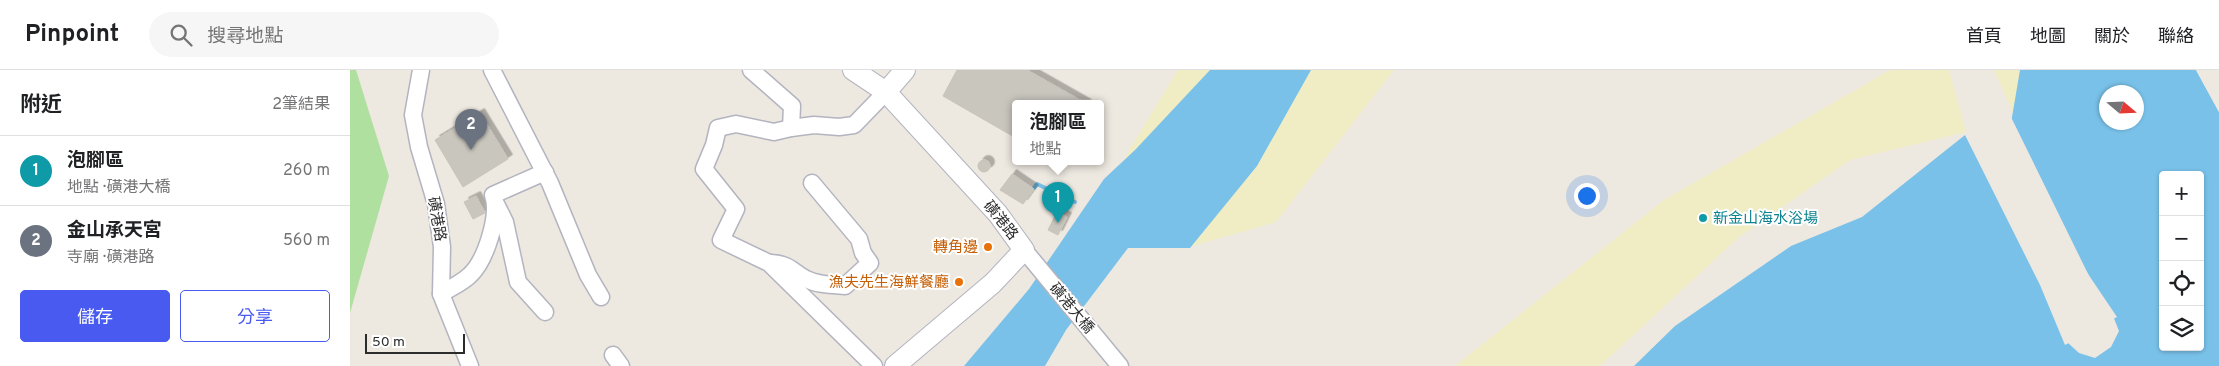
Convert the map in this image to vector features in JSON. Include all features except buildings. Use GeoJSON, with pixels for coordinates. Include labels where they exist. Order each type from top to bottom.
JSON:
{"type":"FeatureCollection","features":[{"type":"Feature","properties":{"kind":"street","name":"磺港路"},"geometry":{"type":"LineString","coordinates":[[421,70],[413,115],[419,148],[436,204],[442,247],[441,294],[470,366]]}},
{"type":"Feature","properties":{"kind":"street"},"geometry":{"type":"LineString","coordinates":[[492,70],[545,172],[588,275],[601,297]]}},
{"type":"Feature","properties":{"kind":"street"},"geometry":{"type":"LineString","coordinates":[[751,70],[792,106],[791,128]]}},
{"type":"Feature","properties":{"kind":"street","name":"磺港路"},"geometry":{"type":"LineString","coordinates":[[853,70],[886,92],[998,214],[1024,250],[993,283],[895,366]]}},
{"type":"Feature","properties":{"kind":"street"},"geometry":{"type":"LineString","coordinates":[[874,366],[769,263],[721,240],[736,209],[704,169],[718,128],[736,124],[774,132],[791,128],[854,126],[905,70]]}},
{"type":"Feature","properties":{"kind":"street"},"geometry":{"type":"LineString","coordinates":[[545,172],[493,195],[505,222],[518,282],[545,312]]}},
{"type":"Feature","properties":{"kind":"street"},"geometry":{"type":"LineString","coordinates":[[769,263],[784,263],[807,280],[845,286],[870,264],[863,253],[859,239],[812,183]]}},
{"type":"Feature","properties":{"kind":"street"},"geometry":{"type":"LineString","coordinates":[[441,294],[471,274],[490,242],[496,204]]}},
{"type":"Feature","properties":{"kind":"street","name":"磺港大橋"},"geometry":{"type":"LineString","coordinates":[[1024,250],[1120,366]]}},
{"type":"Feature","properties":{"kind":"green space"},"geometry":{"type":"Polygon","coordinates":[[[350,70],[356,70],[389,176],[350,313],[350,70]]]}},
{"type":"Feature","properties":{"kind":"sand"},"geometry":{"type":"Polygon","coordinates":[[[1178,70],[1394,70],[1276,222],[1182,249],[1125,157],[1178,70]]]}},
{"type":"Feature","properties":{"kind":"sand","name":"新金山海水浴場"},"geometry":{"type":"Polygon","coordinates":[[[1890,70],[1949,70],[1966,132],[1850,160],[1739,237],[1600,366],[1455,366],[1664,200],[1890,70]]]}},
{"type":"Feature","properties":{"kind":"sand"},"geometry":{"type":"Polygon","coordinates":[[[1994,70],[2044,70],[2023,135],[1994,70]]]}},
{"type":"Feature","properties":{"kind":"water"},"geometry":{"type":"Polygon","coordinates":[[[1210,70],[1311,70],[1257,166],[1190,248],[1128,248],[1066,330],[1045,366],[964,366],[1029,289],[1104,179],[1135,150],[1210,70]]]}},
{"type":"Feature","properties":{"kind":"water"},"geometry":{"type":"Polygon","coordinates":[[[2020,70],[2196,70],[2219,112],[2219,366],[1634,366],[1675,326],[1791,246],[1862,217],[1965,135],[2040,285],[2065,345],[2117,317],[2082,265],[2010,129],[2020,70]]]}},
{"type":"Feature","properties":{"kind":"pier"},"geometry":{"type":"Polygon","coordinates":[[[2196,70],[2199,70],[2219,107],[2219,112],[2196,70]]]}},
{"type":"Feature","properties":{"kind":"pier"},"geometry":{"type":"Polygon","coordinates":[[[2010,115],[2094,286],[2081,268],[2073,270],[2008,130],[2010,115]]]}},
{"type":"Feature","properties":{"kind":"pier"},"geometry":{"type":"Polygon","coordinates":[[[1967,134],[2043,284],[2066,341],[2044,290],[1967,134]]]}},
{"type":"Feature","properties":{"kind":"pier"},"geometry":{"type":"Polygon","coordinates":[[[2113,316],[2119,331],[2111,347],[2095,358],[2079,353],[2067,342],[2113,316]]]}},
{"type":"Feature","properties":{"kind":"waterway"},"geometry":{"type":"LineString","coordinates":[[1034,188],[1037,184],[1075,202]]}},
{"type":"Feature","properties":{"kind":"place","name":"金山承天宮"},"geometry":{"type":"Point","coordinates":[471,150]}},
{"type":"Feature","properties":{"kind":"place","name":"新金山海水浴場"},"geometry":{"type":"Point","coordinates":[1703,218]}},
{"type":"Feature","properties":{"kind":"place","name":"泡腳區"},"geometry":{"type":"Point","coordinates":[1058,223]}},
{"type":"Feature","properties":{"kind":"place","name":"轉角邊"},"geometry":{"type":"Point","coordinates":[988,247]}},
{"type":"Feature","properties":{"kind":"place","name":"漁夫先生海鮮餐廳"},"geometry":{"type":"Point","coordinates":[959,282]}}]}
